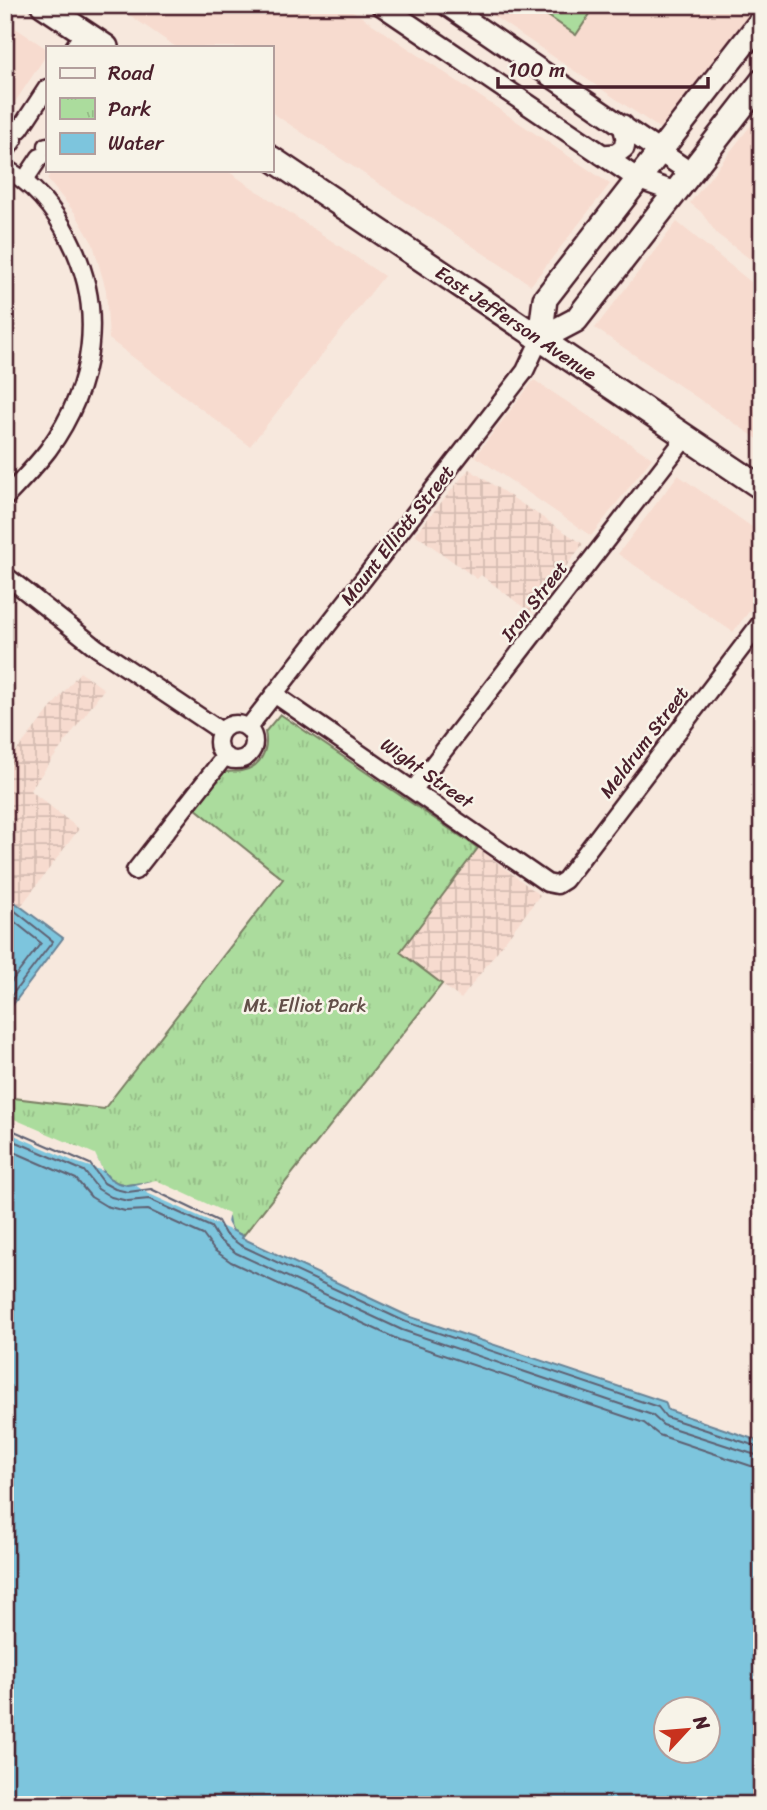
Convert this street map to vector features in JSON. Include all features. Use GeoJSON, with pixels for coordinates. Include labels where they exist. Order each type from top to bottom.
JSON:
{"type":"FeatureCollection","features":[{"type":"Feature","properties":{"kind":"main road"},"geometry":{"type":"LineString","coordinates":[[43,5],[79,40],[102,46]]}},
{"type":"Feature","properties":{"kind":"main road","name":"Mount Elliott Street"},"geometry":{"type":"LineString","coordinates":[[540,339],[545,299],[762,20]]}},
{"type":"Feature","properties":{"kind":"main road"},"geometry":{"type":"LineString","coordinates":[[540,339],[576,320],[762,81]]}},
{"type":"Feature","properties":{"kind":"main road"},"geometry":{"type":"LineString","coordinates":[[688,115],[689,130],[695,137],[703,140],[717,138]]}},
{"type":"Feature","properties":{"kind":"main road","name":"East Jefferson Avenue"},"geometry":{"type":"LineString","coordinates":[[273,159],[686,437],[759,482]]}},
{"type":"Feature","properties":{"kind":"main road"},"geometry":{"type":"LineString","coordinates":[[612,213],[625,212],[633,216],[639,224],[640,237]]}},
{"type":"Feature","properties":{"kind":"main road"},"geometry":{"type":"LineString","coordinates":[[560,280],[569,299],[590,302]]}},
{"type":"Feature","properties":{"kind":"street"},"geometry":{"type":"LineString","coordinates":[[382,5],[638,180],[675,192]]}},
{"type":"Feature","properties":{"kind":"street"},"geometry":{"type":"LineString","coordinates":[[446,5],[691,173]]}},
{"type":"Feature","properties":{"kind":"street"},"geometry":{"type":"LineString","coordinates":[[13,140],[46,90]]}},
{"type":"Feature","properties":{"kind":"street"},"geometry":{"type":"LineString","coordinates":[[602,155],[616,154],[624,148],[624,125]]}},
{"type":"Feature","properties":{"kind":"street"},"geometry":{"type":"LineString","coordinates":[[5,498],[43,456],[68,417],[86,373],[91,345],[91,303],[83,269],[75,250],[53,211],[13,173],[45,150]]}},
{"type":"Feature","properties":{"kind":"street","name":"Mount Elliott Street"},"geometry":{"type":"LineString","coordinates":[[248,728],[525,371],[540,339]]}},
{"type":"Feature","properties":{"kind":"street","name":"Iron Street"},"geometry":{"type":"LineString","coordinates":[[414,789],[686,437]]}},
{"type":"Feature","properties":{"kind":"street"},"geometry":{"type":"LineString","coordinates":[[5,575],[97,648],[221,732]]}},
{"type":"Feature","properties":{"kind":"street","name":"Meldrum Street"},"geometry":{"type":"LineString","coordinates":[[557,885],[574,869],[762,621]]}},
{"type":"Feature","properties":{"kind":"street","name":"Wight Street"},"geometry":{"type":"LineString","coordinates":[[274,694],[547,883],[557,885]]}},
{"type":"Feature","properties":{"kind":"street"},"geometry":{"type":"LineString","coordinates":[[234,724],[248,728],[255,743],[251,754],[235,760],[225,756],[219,747],[221,732],[234,724]]}},
{"type":"Feature","properties":{"kind":"street"},"geometry":{"type":"LineString","coordinates":[[135,871],[225,756]]}},
{"type":"Feature","properties":{"kind":"shaded area"},"geometry":{"type":"Polygon","coordinates":[[[115,5],[344,5],[610,184],[531,285],[273,113],[273,46],[175,46],[115,5]]]}},
{"type":"Feature","properties":{"kind":"shaded area"},"geometry":{"type":"Polygon","coordinates":[[[477,5],[757,5],[662,130],[477,5]]]}},
{"type":"Feature","properties":{"kind":"shaded area"},"geometry":{"type":"Polygon","coordinates":[[[5,21],[46,48],[46,56],[5,117],[5,21]]]}},
{"type":"Feature","properties":{"kind":"shaded area"},"geometry":{"type":"Polygon","coordinates":[[[762,111],[762,268],[717,234],[701,212],[690,203],[762,111]]]}},
{"type":"Feature","properties":{"kind":"shaded area"},"geometry":{"type":"Polygon","coordinates":[[[52,172],[229,172],[384,276],[250,446],[109,339],[106,290],[93,244],[75,213],[47,179],[52,172]]]}},
{"type":"Feature","properties":{"kind":"shaded area"},"geometry":{"type":"Polygon","coordinates":[[[677,222],[762,291],[762,442],[595,328],[677,222]]]}},
{"type":"Feature","properties":{"kind":"shaded area"},"geometry":{"type":"Polygon","coordinates":[[[534,380],[652,458],[591,536],[475,456],[534,380]]]}},
{"type":"Feature","properties":{"kind":"shaded area"},"geometry":{"type":"Polygon","coordinates":[[[469,469],[583,544],[531,613],[481,575],[477,579],[415,534],[469,469]]]}},
{"type":"Feature","properties":{"kind":"shaded area"},"geometry":{"type":"Polygon","coordinates":[[[678,475],[762,534],[762,595],[733,632],[618,554],[678,475]]]}},
{"type":"Feature","properties":{"kind":"shaded area"},"geometry":{"type":"Polygon","coordinates":[[[80,672],[104,689],[30,790],[79,829],[21,906],[5,895],[5,765],[80,672]]]}},
{"type":"Feature","properties":{"kind":"shaded area"},"geometry":{"type":"Polygon","coordinates":[[[478,848],[540,895],[461,999],[399,952],[478,848]]]}},
{"type":"Feature","properties":{"kind":"green space"},"geometry":{"type":"Polygon","coordinates":[[[532,5],[596,5],[576,35],[532,5]]]}},
{"type":"Feature","properties":{"kind":"green space","name":"Mt. Elliot Park"},"geometry":{"type":"Polygon","coordinates":[[[280,714],[478,848],[400,952],[442,984],[243,1236],[232,1231],[227,1222],[151,1182],[127,1185],[118,1183],[101,1169],[5,1119],[5,1097],[104,1109],[283,879],[195,808],[224,772],[248,769],[258,762],[266,745],[265,732],[280,714]]]}},
{"type":"Feature","properties":{"kind":"water"},"geometry":{"type":"Polygon","coordinates":[[[5,895],[63,938],[5,1015],[5,895]]]}},
{"type":"Feature","properties":{"kind":"water"},"geometry":{"type":"Polygon","coordinates":[[[5,1119],[96,1159],[109,1178],[118,1183],[127,1185],[151,1182],[228,1218],[230,1229],[243,1236],[242,1238],[408,1316],[665,1402],[668,1410],[762,1442],[762,1805],[5,1805],[5,1119]]]}},
{"type":"Feature","properties":{"kind":"pier"},"geometry":{"type":"Polygon","coordinates":[[[5,1115],[95,1154],[103,1171],[75,1162],[5,1131],[5,1115]]]}},
{"type":"Feature","properties":{"kind":"pier"},"geometry":{"type":"Polygon","coordinates":[[[156,1180],[229,1214],[227,1222],[232,1231],[135,1185],[156,1180]]]}}]}
